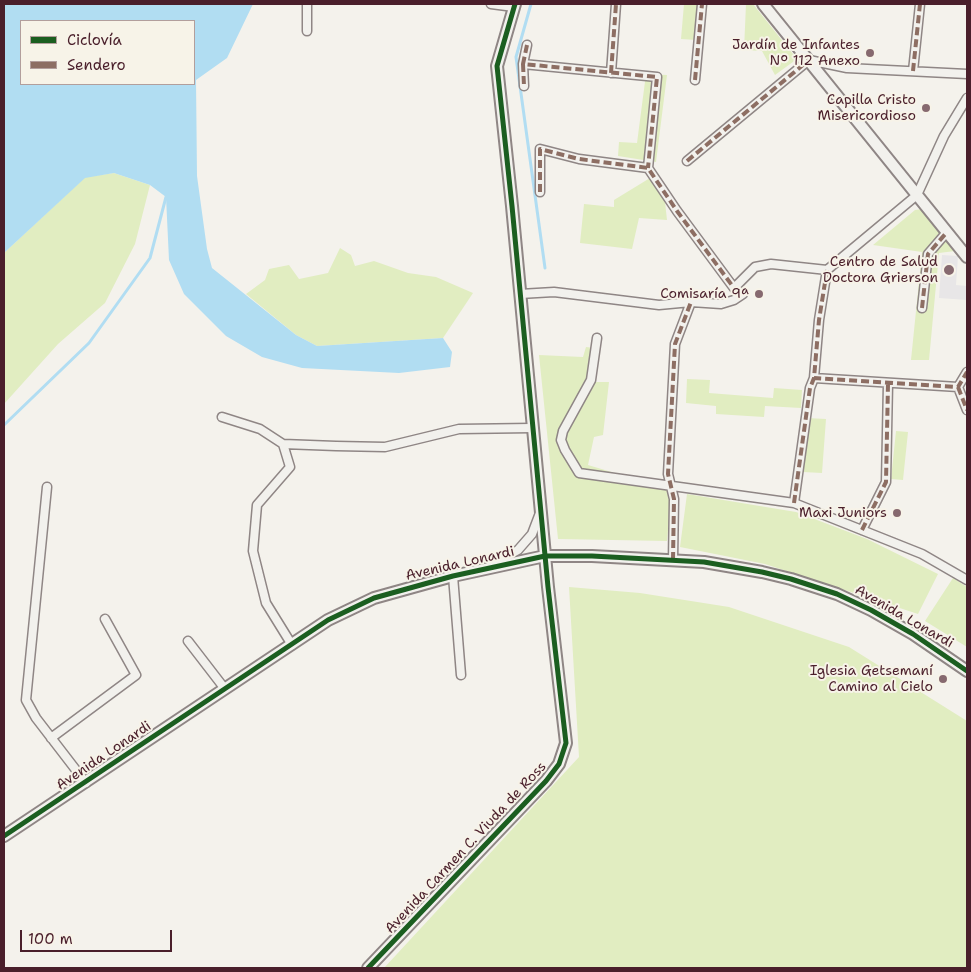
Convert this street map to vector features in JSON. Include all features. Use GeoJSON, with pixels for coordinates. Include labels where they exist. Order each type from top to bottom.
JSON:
{"type":"FeatureCollection","features":[{"type":"Feature","properties":{"kind":"street"},"geometry":{"type":"LineString","coordinates":[[307,4],[308,31]]}},
{"type":"Feature","properties":{"kind":"street"},"geometry":{"type":"LineString","coordinates":[[491,4],[514,5]]}},
{"type":"Feature","properties":{"kind":"street"},"geometry":{"type":"LineString","coordinates":[[611,72],[616,4]]}},
{"type":"Feature","properties":{"kind":"street"},"geometry":{"type":"LineString","coordinates":[[695,80],[702,4]]}},
{"type":"Feature","properties":{"kind":"street"},"geometry":{"type":"LineString","coordinates":[[763,4],[967,257]]}},
{"type":"Feature","properties":{"kind":"street"},"geometry":{"type":"LineString","coordinates":[[913,70],[920,4]]}},
{"type":"Feature","properties":{"kind":"street","name":"Avenida Carmen C. Viuda de Ross"},"geometry":{"type":"LineString","coordinates":[[368,968],[546,781],[559,764],[566,743],[545,556],[497,66],[514,5]]}},
{"type":"Feature","properties":{"kind":"street"},"geometry":{"type":"LineString","coordinates":[[524,86],[522,64],[527,45]]}},
{"type":"Feature","properties":{"kind":"street"},"geometry":{"type":"LineString","coordinates":[[809,60],[848,68],[967,74]]}},
{"type":"Feature","properties":{"kind":"street"},"geometry":{"type":"LineString","coordinates":[[686,161],[809,60]]}},
{"type":"Feature","properties":{"kind":"street"},"geometry":{"type":"LineString","coordinates":[[520,294],[554,292],[658,305],[691,302],[721,304],[734,300],[743,294],[734,288],[648,168],[657,77],[522,64]]}},
{"type":"Feature","properties":{"kind":"street"},"geometry":{"type":"LineString","coordinates":[[794,503],[810,388],[814,378],[818,320],[827,270],[917,195],[944,136],[967,98]]}},
{"type":"Feature","properties":{"kind":"street"},"geometry":{"type":"LineString","coordinates":[[540,192],[540,149],[579,158],[648,168]]}},
{"type":"Feature","properties":{"kind":"street"},"geometry":{"type":"LineString","coordinates":[[922,308],[928,254],[947,232]]}},
{"type":"Feature","properties":{"kind":"street"},"geometry":{"type":"LineString","coordinates":[[734,288],[755,268],[765,264],[827,270]]}},
{"type":"Feature","properties":{"kind":"street"},"geometry":{"type":"LineString","coordinates":[[673,560],[674,499],[668,474],[675,344],[691,302]]}},
{"type":"Feature","properties":{"kind":"street"},"geometry":{"type":"LineString","coordinates":[[597,338],[591,380],[563,431],[561,440],[579,473],[794,503],[922,554],[967,580]]}},
{"type":"Feature","properties":{"kind":"street"},"geometry":{"type":"LineString","coordinates":[[958,387],[967,372]]}},
{"type":"Feature","properties":{"kind":"street"},"geometry":{"type":"LineString","coordinates":[[814,378],[958,387]]}},
{"type":"Feature","properties":{"kind":"street"},"geometry":{"type":"LineString","coordinates":[[862,530],[886,482],[888,384]]}},
{"type":"Feature","properties":{"kind":"street"},"geometry":{"type":"LineString","coordinates":[[958,387],[967,410]]}},
{"type":"Feature","properties":{"kind":"street"},"geometry":{"type":"LineString","coordinates":[[222,417],[260,429],[284,444],[385,447],[458,429],[532,428]]}},
{"type":"Feature","properties":{"kind":"street"},"geometry":{"type":"LineString","coordinates":[[284,444],[290,467],[257,505],[254,551],[266,603],[292,645]]}},
{"type":"Feature","properties":{"kind":"street"},"geometry":{"type":"LineString","coordinates":[[47,487],[26,700],[51,738],[86,783]]}},
{"type":"Feature","properties":{"kind":"street"},"geometry":{"type":"LineString","coordinates":[[484,569],[518,550],[532,534],[541,512]]}},
{"type":"Feature","properties":{"kind":"street","name":"Avenida Lonardi"},"geometry":{"type":"LineString","coordinates":[[4,836],[328,620],[374,598],[453,576],[545,556],[704,562],[762,572],[838,594],[871,610],[904,629],[967,672]]}},
{"type":"Feature","properties":{"kind":"street"},"geometry":{"type":"LineString","coordinates":[[453,576],[461,674]]}},
{"type":"Feature","properties":{"kind":"street"},"geometry":{"type":"LineString","coordinates":[[51,738],[136,675],[105,620]]}},
{"type":"Feature","properties":{"kind":"street"},"geometry":{"type":"LineString","coordinates":[[188,641],[225,689]]}},
{"type":"Feature","properties":{"kind":"shaded area","name":"Centro de Salud Doctora Grierson"},"geometry":{"type":"Polygon","coordinates":[[[942,255],[958,256],[956,285],[967,286],[967,300],[939,298],[942,255]]]}},
{"type":"Feature","properties":{"kind":"green space"},"geometry":{"type":"Polygon","coordinates":[[[684,4],[699,4],[696,40],[681,39],[684,4]]]}},
{"type":"Feature","properties":{"kind":"green space"},"geometry":{"type":"Polygon","coordinates":[[[746,4],[753,4],[797,59],[775,75],[762,51],[744,50],[746,4]]]}},
{"type":"Feature","properties":{"kind":"green space"},"geometry":{"type":"Polygon","coordinates":[[[646,74],[667,75],[656,162],[618,156],[619,142],[637,143],[646,74]]]}},
{"type":"Feature","properties":{"kind":"green space"},"geometry":{"type":"Polygon","coordinates":[[[114,173],[150,185],[135,244],[105,303],[58,344],[4,404],[4,253],[85,177],[114,173]]]}},
{"type":"Feature","properties":{"kind":"green space"},"geometry":{"type":"Polygon","coordinates":[[[650,178],[665,202],[667,220],[639,218],[632,249],[580,243],[584,204],[614,207],[614,200],[650,178]]]}},
{"type":"Feature","properties":{"kind":"green space"},"geometry":{"type":"Polygon","coordinates":[[[923,209],[954,245],[955,251],[939,253],[929,360],[911,360],[922,252],[873,245],[915,210],[923,209]]]}},
{"type":"Feature","properties":{"kind":"green space"},"geometry":{"type":"Polygon","coordinates":[[[340,248],[351,255],[355,266],[374,261],[408,273],[436,277],[473,293],[443,338],[317,346],[296,335],[246,294],[265,280],[269,269],[289,265],[299,279],[328,273],[340,248]]]}},
{"type":"Feature","properties":{"kind":"green space"},"geometry":{"type":"Polygon","coordinates":[[[586,347],[594,348],[589,382],[609,382],[603,435],[594,437],[588,465],[672,490],[667,541],[558,539],[539,355],[583,357],[586,347]]]}},
{"type":"Feature","properties":{"kind":"green space"},"geometry":{"type":"Polygon","coordinates":[[[687,379],[710,380],[709,393],[773,398],[774,388],[802,390],[801,408],[765,406],[764,417],[716,414],[716,406],[686,403],[687,379]]]}},
{"type":"Feature","properties":{"kind":"green space"},"geometry":{"type":"Polygon","coordinates":[[[807,418],[826,419],[822,473],[803,472],[807,418]]]}},
{"type":"Feature","properties":{"kind":"green space"},"geometry":{"type":"Polygon","coordinates":[[[896,431],[908,432],[903,480],[891,479],[896,431]]]}},
{"type":"Feature","properties":{"kind":"green space"},"geometry":{"type":"Polygon","coordinates":[[[687,494],[796,512],[867,539],[938,574],[918,614],[765,564],[680,547],[687,494]]]}},
{"type":"Feature","properties":{"kind":"green space"},"geometry":{"type":"Polygon","coordinates":[[[953,578],[967,587],[967,647],[925,621],[953,578]]]}},
{"type":"Feature","properties":{"kind":"green space"},"geometry":{"type":"Polygon","coordinates":[[[569,587],[640,593],[729,607],[849,647],[967,721],[967,968],[384,968],[579,757],[569,587]]]}},
{"type":"Feature","properties":{"kind":"water"},"geometry":{"type":"Polygon","coordinates":[[[4,4],[253,4],[227,58],[196,80],[197,176],[207,249],[212,268],[296,335],[317,346],[443,338],[452,352],[450,367],[399,373],[302,368],[262,357],[226,336],[184,294],[169,260],[166,197],[150,185],[114,173],[85,178],[4,253],[4,4]]]}},
{"type":"Feature","properties":{"kind":"waterway"},"geometry":{"type":"LineString","coordinates":[[531,4],[516,57],[545,268]]}},
{"type":"Feature","properties":{"kind":"waterway"},"geometry":{"type":"LineString","coordinates":[[4,425],[89,343],[150,258],[166,197]]}},
{"type":"Feature","properties":{"kind":"marked path"},"geometry":{"type":"LineString","coordinates":[[611,73],[616,4]]}},
{"type":"Feature","properties":{"kind":"marked path"},"geometry":{"type":"LineString","coordinates":[[695,80],[702,4]]}},
{"type":"Feature","properties":{"kind":"marked path"},"geometry":{"type":"LineString","coordinates":[[913,71],[920,4]]}},
{"type":"Feature","properties":{"kind":"marked path"},"geometry":{"type":"LineString","coordinates":[[527,45],[523,64],[657,77],[648,168]]}},
{"type":"Feature","properties":{"kind":"marked path"},"geometry":{"type":"LineString","coordinates":[[687,161],[809,60]]}},
{"type":"Feature","properties":{"kind":"marked path"},"geometry":{"type":"LineString","coordinates":[[523,64],[524,86]]}},
{"type":"Feature","properties":{"kind":"marked path"},"geometry":{"type":"LineString","coordinates":[[540,192],[540,149],[579,159],[648,168],[734,288]]}},
{"type":"Feature","properties":{"kind":"marked path"},"geometry":{"type":"LineString","coordinates":[[922,308],[928,254],[947,232]]}},
{"type":"Feature","properties":{"kind":"marked path"},"geometry":{"type":"LineString","coordinates":[[827,270],[819,320],[814,378],[958,387],[967,372]]}},
{"type":"Feature","properties":{"kind":"marked path"},"geometry":{"type":"LineString","coordinates":[[673,560],[674,499],[668,474],[675,344],[691,302]]}},
{"type":"Feature","properties":{"kind":"marked path"},"geometry":{"type":"LineString","coordinates":[[794,503],[810,388],[814,378]]}},
{"type":"Feature","properties":{"kind":"marked path"},"geometry":{"type":"LineString","coordinates":[[862,530],[886,482],[888,384]]}},
{"type":"Feature","properties":{"kind":"marked path"},"geometry":{"type":"LineString","coordinates":[[958,387],[967,410]]}},
{"type":"Feature","properties":{"kind":"cycle path"},"geometry":{"type":"LineString","coordinates":[[368,968],[546,781],[559,764],[566,743],[548,587],[497,66],[515,4]]}},
{"type":"Feature","properties":{"kind":"cycle path"},"geometry":{"type":"LineString","coordinates":[[4,836],[328,620],[374,598],[453,576],[545,556],[592,556],[704,562],[791,579],[837,594],[871,610],[913,634],[967,671]]}},
{"type":"Feature","properties":{"kind":"place","name":"Jardín de Infantes N° 112 Anexo"},"geometry":{"type":"Point","coordinates":[870,53]}},
{"type":"Feature","properties":{"kind":"place","name":"Capilla Cristo Misericordioso"},"geometry":{"type":"Point","coordinates":[926,108]}},
{"type":"Feature","properties":{"kind":"place","name":"Centro de Salud Doctora Grierson"},"geometry":{"type":"Point","coordinates":[949,270]}},
{"type":"Feature","properties":{"kind":"place","name":"Comisaría 9ª"},"geometry":{"type":"Point","coordinates":[759,294]}},
{"type":"Feature","properties":{"kind":"place","name":"Maxi Juniors"},"geometry":{"type":"Point","coordinates":[897,513]}},
{"type":"Feature","properties":{"kind":"place","name":"Iglesia Getsemaní Camino al Cielo"},"geometry":{"type":"Point","coordinates":[943,679]}}]}
